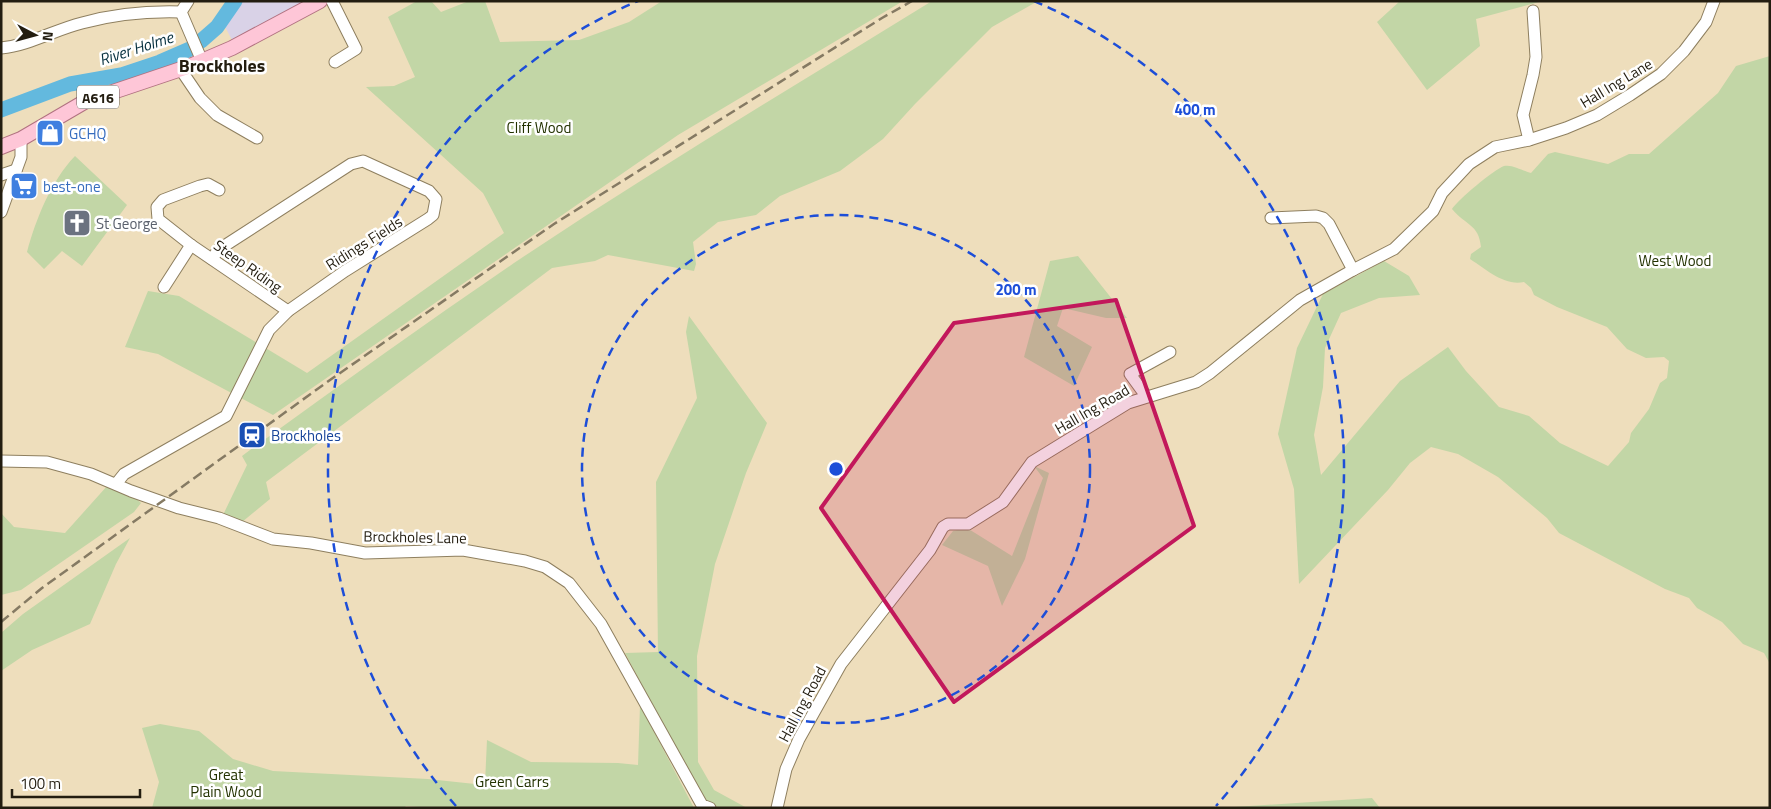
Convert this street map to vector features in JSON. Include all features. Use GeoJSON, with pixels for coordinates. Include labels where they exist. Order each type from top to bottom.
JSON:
{"type":"FeatureCollection","features":[{"type":"Feature","properties":{"kind":"main road","name":"A616"},"geometry":{"type":"LineString","coordinates":[[1,147],[21,139],[86,101],[181,70],[200,57],[232,48],[320,1]]}},
{"type":"Feature","properties":{"kind":"street"},"geometry":{"type":"LineString","coordinates":[[181,12],[188,1]]}},
{"type":"Feature","properties":{"kind":"street"},"geometry":{"type":"LineString","coordinates":[[332,1],[356,49],[335,62]]}},
{"type":"Feature","properties":{"kind":"street","name":"Hall Ing Lane"},"geometry":{"type":"LineString","coordinates":[[1529,140],[1566,128],[1597,114],[1661,74],[1684,51],[1706,22],[1714,1]]}},
{"type":"Feature","properties":{"kind":"street"},"geometry":{"type":"LineString","coordinates":[[1529,140],[1523,115],[1536,57],[1533,11]]}},
{"type":"Feature","properties":{"kind":"street"},"geometry":{"type":"LineString","coordinates":[[1,48],[35,40],[74,26],[115,15],[141,12],[181,12]]}},
{"type":"Feature","properties":{"kind":"street"},"geometry":{"type":"LineString","coordinates":[[181,12],[200,57]]}},
{"type":"Feature","properties":{"kind":"street"},"geometry":{"type":"LineString","coordinates":[[181,70],[200,98],[217,115],[257,138]]}},
{"type":"Feature","properties":{"kind":"street"},"geometry":{"type":"LineString","coordinates":[[1,212],[22,151],[21,139]]}},
{"type":"Feature","properties":{"kind":"street","name":"Hall Ing Road"},"geometry":{"type":"LineString","coordinates":[[777,808],[786,769],[799,739],[841,664],[930,550],[943,527],[948,524],[968,524],[1003,502],[1032,462],[1128,403],[1196,382],[1203,378],[1300,300],[1394,249],[1434,211],[1442,193],[1469,164],[1495,148],[1529,140]]}},
{"type":"Feature","properties":{"kind":"street","name":"Ridings Fields"},"geometry":{"type":"LineString","coordinates":[[116,484],[124,474],[226,416],[269,330],[288,311],[434,215],[436,199],[429,191],[363,161],[351,164],[218,250],[212,259]]}},
{"type":"Feature","properties":{"kind":"street"},"geometry":{"type":"LineString","coordinates":[[1,175],[16,170]]}},
{"type":"Feature","properties":{"kind":"street","name":"Steep Riding"},"geometry":{"type":"LineString","coordinates":[[220,190],[208,184],[163,200],[157,207],[158,219],[190,245],[288,311]]}},
{"type":"Feature","properties":{"kind":"street"},"geometry":{"type":"LineString","coordinates":[[1271,218],[1316,216],[1323,218],[1329,224],[1353,270]]}},
{"type":"Feature","properties":{"kind":"street","name":"Steep Riding"},"geometry":{"type":"LineString","coordinates":[[164,287],[190,245]]}},
{"type":"Feature","properties":{"kind":"street"},"geometry":{"type":"LineString","coordinates":[[1146,396],[1130,374],[1170,352]]}},
{"type":"Feature","properties":{"kind":"street","name":"Brockholes Lane"},"geometry":{"type":"LineString","coordinates":[[1,461],[47,462],[91,474],[131,491],[179,508],[219,518],[273,539],[311,543],[365,553],[463,550],[525,561],[545,567],[568,583],[601,624],[702,805],[710,808]]}},
{"type":"Feature","properties":{"kind":"highlighted area"},"geometry":{"type":"Polygon","coordinates":[[[1116,300],[1194,526],[954,702],[821,508],[954,323],[1116,300]]]}},
{"type":"Feature","properties":{"kind":"shaded area"},"geometry":{"type":"Polygon","coordinates":[[[232,1],[307,1],[232,40],[221,19],[232,1]]]}},
{"type":"Feature","properties":{"kind":"green space","name":"Cliff Wood"},"geometry":{"type":"Polygon","coordinates":[[[417,1],[431,1],[441,12],[469,1],[485,1],[500,42],[579,40],[629,22],[662,1],[903,1],[678,135],[273,415],[158,354],[125,347],[148,291],[179,296],[307,373],[504,233],[483,193],[366,87],[394,86],[415,77],[388,17],[417,1]]]}},
{"type":"Feature","properties":{"kind":"green space"},"geometry":{"type":"Polygon","coordinates":[[[932,1],[1038,1],[992,27],[883,139],[840,171],[780,196],[756,215],[718,222],[693,242],[696,264],[694,271],[608,255],[595,261],[552,268],[266,482],[270,499],[242,522],[223,515],[247,465],[242,456],[380,356],[520,259],[725,128],[932,1]]]}},
{"type":"Feature","properties":{"kind":"green space"},"geometry":{"type":"Polygon","coordinates":[[[1400,1],[1539,2],[1476,19],[1480,46],[1427,90],[1377,22],[1400,1]]]}},
{"type":"Feature","properties":{"kind":"green space","name":"West Wood"},"geometry":{"type":"Polygon","coordinates":[[[1770,56],[1770,664],[1764,653],[1743,644],[1722,622],[1697,608],[1689,598],[1665,589],[1559,533],[1547,518],[1498,477],[1458,454],[1431,447],[1410,463],[1388,490],[1299,584],[1294,489],[1278,434],[1297,348],[1323,294],[1384,261],[1409,276],[1420,295],[1379,298],[1341,313],[1325,348],[1323,387],[1314,435],[1321,475],[1400,381],[1448,347],[1466,371],[1499,407],[1529,416],[1560,443],[1608,466],[1629,442],[1631,433],[1649,409],[1660,383],[1667,378],[1669,361],[1664,357],[1646,358],[1627,349],[1607,327],[1557,307],[1534,295],[1531,288],[1524,282],[1510,282],[1489,272],[1470,259],[1471,254],[1481,247],[1480,239],[1471,225],[1452,209],[1476,186],[1504,166],[1514,167],[1531,173],[1548,154],[1555,152],[1608,164],[1629,154],[1649,154],[1718,93],[1736,66],[1770,56]]]}},
{"type":"Feature","properties":{"kind":"green space"},"geometry":{"type":"Polygon","coordinates":[[[75,156],[127,205],[82,266],[62,251],[44,269],[27,252],[45,201],[66,166],[75,156]]]}},
{"type":"Feature","properties":{"kind":"green space"},"geometry":{"type":"Polygon","coordinates":[[[1078,256],[1127,318],[1106,318],[1063,308],[1057,326],[1092,347],[1074,386],[1024,357],[1050,261],[1078,256]]]}},
{"type":"Feature","properties":{"kind":"green space"},"geometry":{"type":"Polygon","coordinates":[[[689,316],[767,423],[746,473],[715,564],[697,656],[698,762],[714,790],[747,808],[720,808],[704,802],[625,653],[658,652],[656,482],[697,398],[686,332],[689,316]]]}},
{"type":"Feature","properties":{"kind":"green space"},"geometry":{"type":"Polygon","coordinates":[[[1034,466],[1049,473],[1025,559],[1002,606],[988,566],[942,545],[953,531],[967,528],[1012,556],[1043,478],[1034,466]]]}},
{"type":"Feature","properties":{"kind":"green space"},"geometry":{"type":"Polygon","coordinates":[[[108,485],[133,496],[141,503],[134,512],[21,590],[1,595],[1,513],[14,527],[65,533],[108,485]]]}},
{"type":"Feature","properties":{"kind":"green space"},"geometry":{"type":"Polygon","coordinates":[[[130,538],[116,564],[90,624],[32,650],[1,671],[1,633],[23,614],[130,538]]]}},
{"type":"Feature","properties":{"kind":"green space","name":"Green Carrs"},"geometry":{"type":"Polygon","coordinates":[[[640,705],[694,808],[433,808],[406,806],[404,808],[152,808],[159,782],[142,728],[160,724],[199,731],[233,759],[273,771],[428,779],[475,784],[485,783],[487,740],[531,762],[638,765],[640,705]]]}},
{"type":"Feature","properties":{"kind":"green space"},"geometry":{"type":"Polygon","coordinates":[[[1372,798],[1380,808],[1219,808],[1372,798]]]}},
{"type":"Feature","properties":{"kind":"waterway","name":"River Holme"},"geometry":{"type":"LineString","coordinates":[[1,110],[70,84],[121,75],[160,62],[190,49],[217,27],[235,1]]}},
{"type":"Feature","properties":{"kind":"railway"},"geometry":{"type":"LineString","coordinates":[[1,622],[42,588],[330,380],[554,224],[912,1]]}},
{"type":"Feature","properties":{"kind":"place","name":"GCHQ"},"geometry":{"type":"Point","coordinates":[50,133]}},
{"type":"Feature","properties":{"kind":"place","name":"best-one"},"geometry":{"type":"Point","coordinates":[24,186]}},
{"type":"Feature","properties":{"kind":"place","name":"St George"},"geometry":{"type":"Point","coordinates":[77,223]}},
{"type":"Feature","properties":{"kind":"place","name":"Brockholes"},"geometry":{"type":"Point","coordinates":[252,435]}},
{"type":"Feature","properties":{"kind":"district","name":"Brockholes"},"geometry":{"type":"Point","coordinates":[222,65]}},
{"type":"Feature","properties":{"kind":"park label","name":"Great Plain Wood"},"geometry":{"type":"Point","coordinates":[226,782]}}]}
